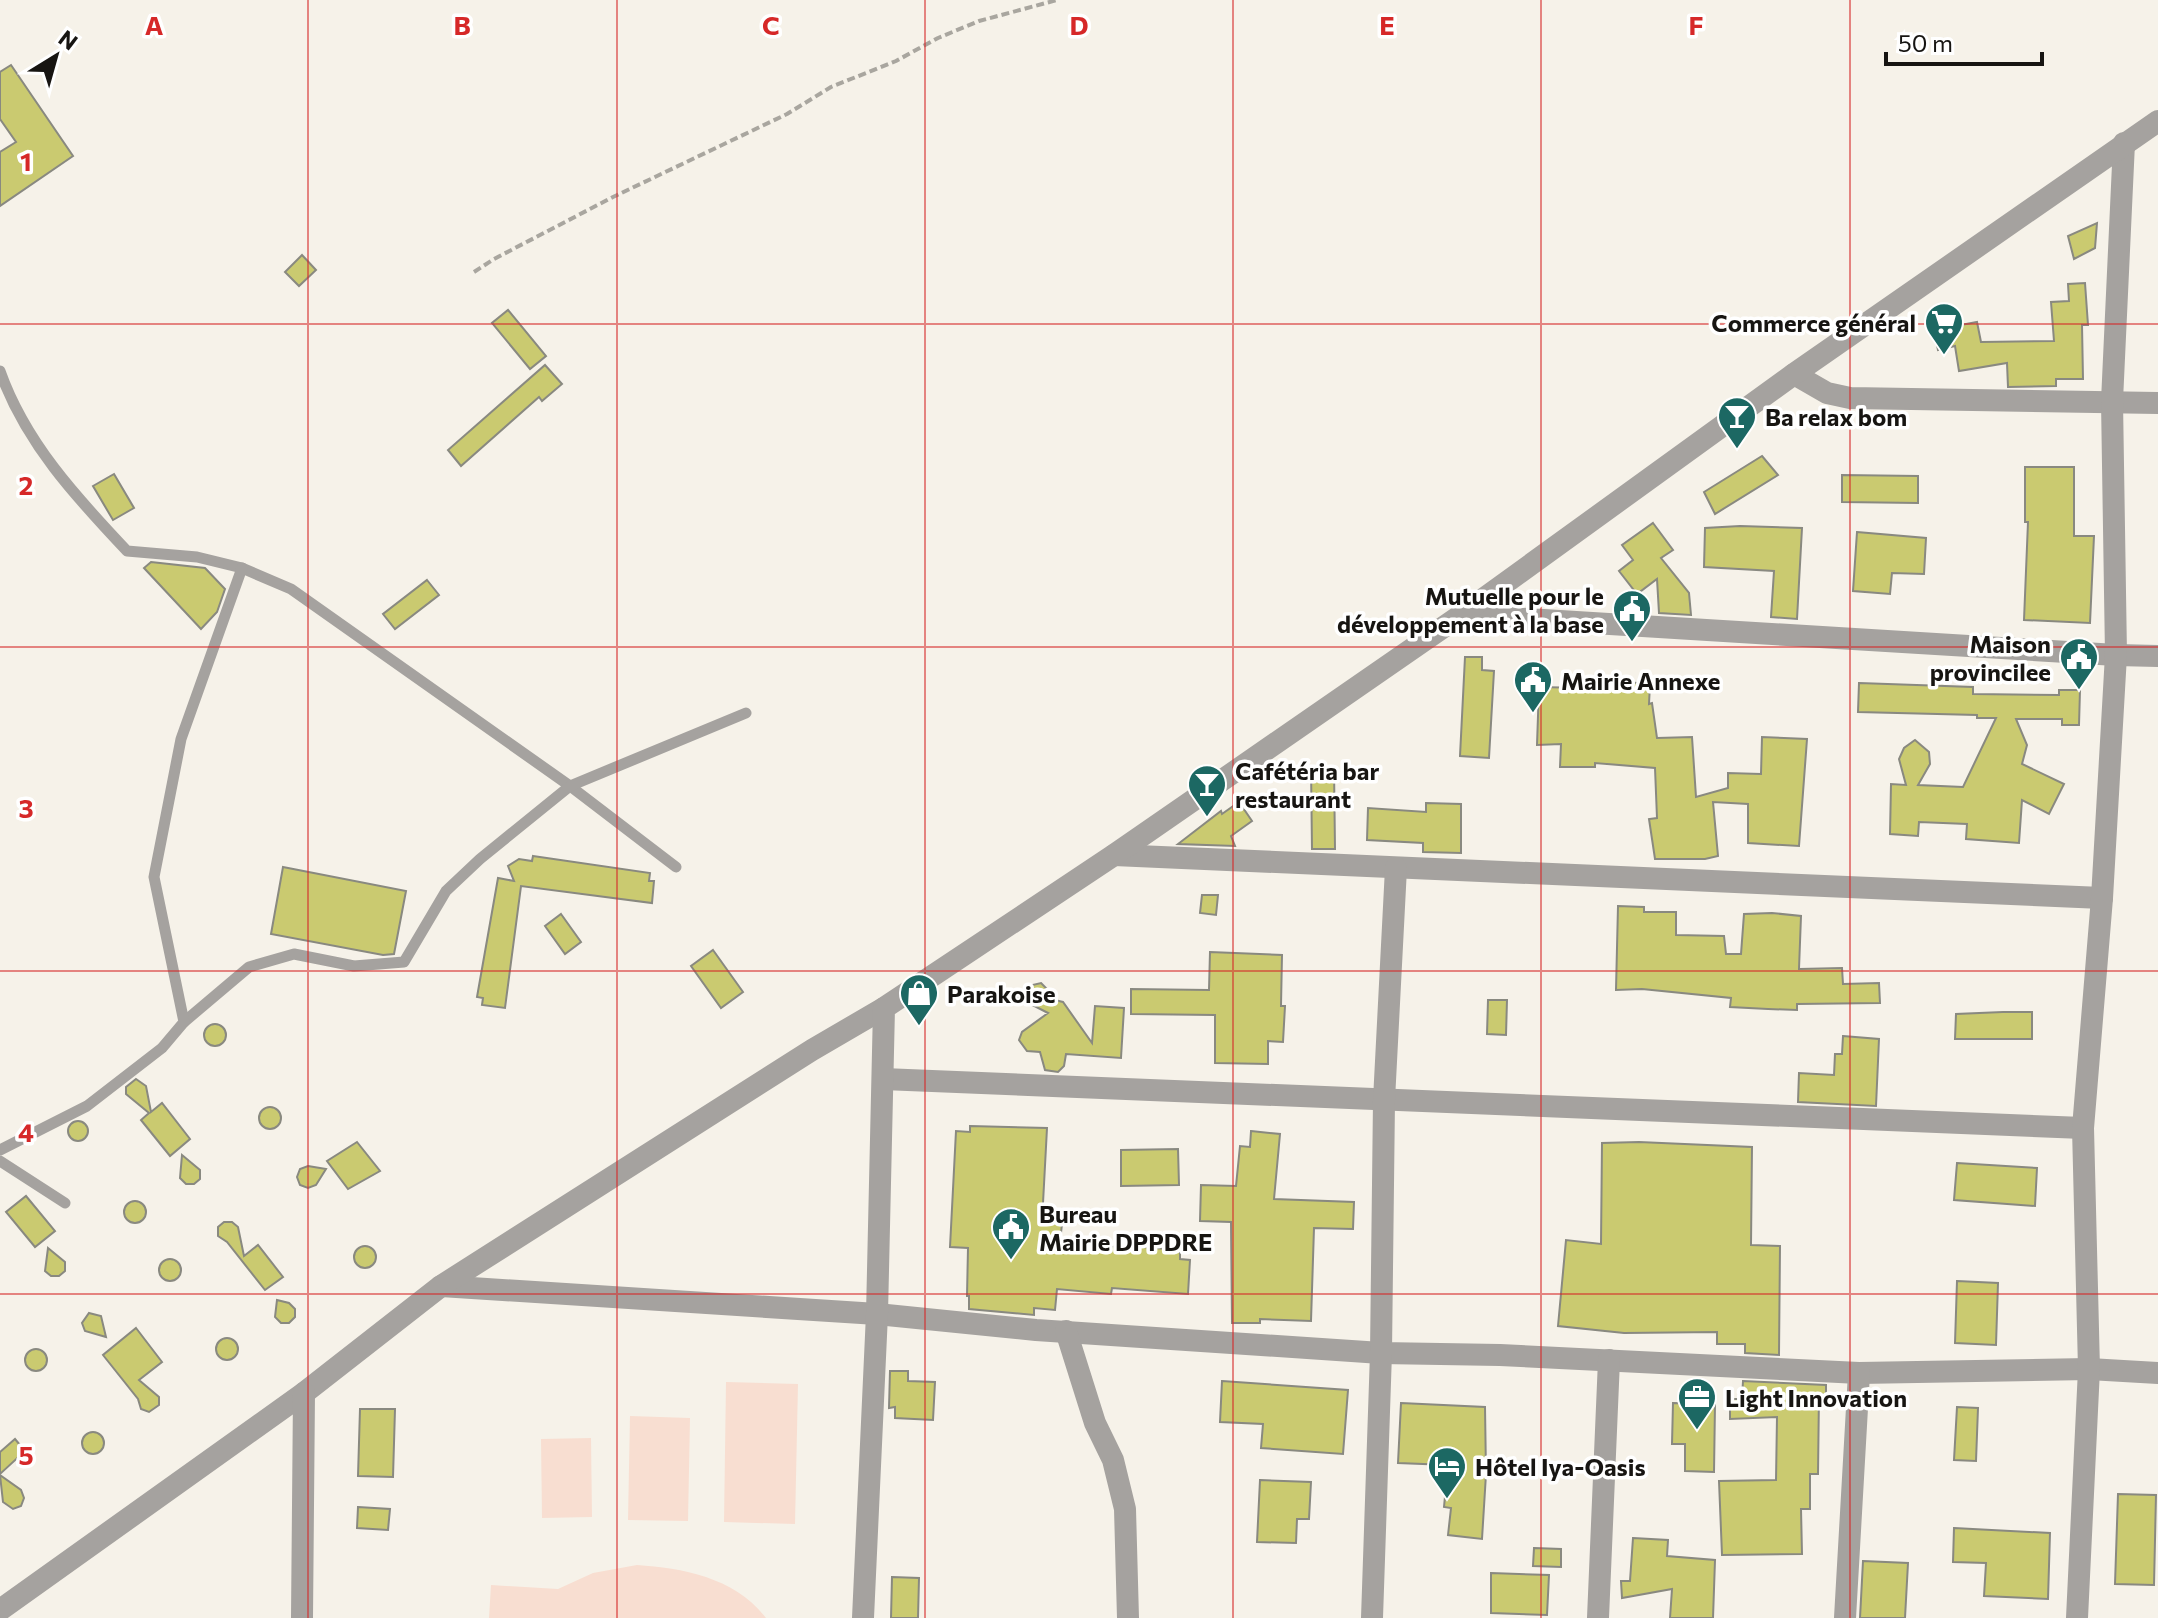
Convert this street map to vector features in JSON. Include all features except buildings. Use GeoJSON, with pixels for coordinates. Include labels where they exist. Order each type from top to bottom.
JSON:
{"type":"FeatureCollection","features":[{"type":"Feature","properties":{"kind":"street"},"geometry":{"type":"LineString","coordinates":[[0,1610],[304,1393],[441,1286],[812,1050],[940,973],[1114,855],[1461,615],[1794,374],[2158,121]]}},
{"type":"Feature","properties":{"kind":"street"},"geometry":{"type":"LineString","coordinates":[[2077,1618],[2089,1369],[2083,1128],[2102,898],[2116,655],[2112,401],[2124,143]]}},
{"type":"Feature","properties":{"kind":"street"},"geometry":{"type":"LineString","coordinates":[[1794,374],[1827,393],[1850,398],[2158,403]]}},
{"type":"Feature","properties":{"kind":"street"},"geometry":{"type":"LineString","coordinates":[[1461,615],[2158,656]]}},
{"type":"Feature","properties":{"kind":"street"},"geometry":{"type":"LineString","coordinates":[[1114,855],[2102,898]]}},
{"type":"Feature","properties":{"kind":"street"},"geometry":{"type":"LineString","coordinates":[[1372,1618],[1381,1353],[1384,1100],[1396,868]]}},
{"type":"Feature","properties":{"kind":"street"},"geometry":{"type":"LineString","coordinates":[[863,1618],[877,1314],[884,1008]]}},
{"type":"Feature","properties":{"kind":"street"},"geometry":{"type":"LineString","coordinates":[[883,1079],[2083,1128]]}},
{"type":"Feature","properties":{"kind":"street"},"geometry":{"type":"LineString","coordinates":[[441,1286],[877,1314],[1381,1353],[1609,1360],[1859,1373],[2089,1369],[2158,1373]]}},
{"type":"Feature","properties":{"kind":"street"},"geometry":{"type":"LineString","coordinates":[[1066,1331],[1095,1423],[1113,1460],[1125,1509],[1128,1618]]}},
{"type":"Feature","properties":{"kind":"street"},"geometry":{"type":"LineString","coordinates":[[1598,1618],[1609,1360]]}},
{"type":"Feature","properties":{"kind":"street"},"geometry":{"type":"LineString","coordinates":[[1845,1618],[1859,1373]]}},
{"type":"Feature","properties":{"kind":"street"},"geometry":{"type":"LineString","coordinates":[[302,1618],[304,1393]]}},
{"type":"Feature","properties":{"kind":"lane"},"geometry":{"type":"LineString","coordinates":[[0,371],[11,402],[65,485],[127,551],[197,557],[242,568],[291,589],[570,786],[676,867]]}},
{"type":"Feature","properties":{"kind":"lane"},"geometry":{"type":"LineString","coordinates":[[184,1022],[154,877],[181,739],[242,568]]}},
{"type":"Feature","properties":{"kind":"lane"},"geometry":{"type":"LineString","coordinates":[[0,1150],[87,1106],[162,1048],[184,1022],[249,967],[294,954],[354,966],[404,962],[446,891],[480,859],[570,786],[746,713]]}},
{"type":"Feature","properties":{"kind":"lane"},"geometry":{"type":"LineString","coordinates":[[0,1161],[65,1203]]}},
{"type":"Feature","properties":{"kind":"path"},"geometry":{"type":"LineString","coordinates":[[474,272],[613,197],[762,123],[787,114],[831,87],[896,61],[938,38],[979,21],[1057,0]]}},
{"type":"Feature","properties":{"kind":"shaded area"},"geometry":{"type":"Polygon","coordinates":[[[726,1382],[798,1384],[795,1524],[724,1522],[726,1382]]]}},
{"type":"Feature","properties":{"kind":"shaded area"},"geometry":{"type":"Polygon","coordinates":[[[630,1416],[690,1418],[688,1521],[628,1520],[630,1416]]]}},
{"type":"Feature","properties":{"kind":"shaded area"},"geometry":{"type":"Polygon","coordinates":[[[591,1438],[592,1517],[542,1518],[541,1439],[591,1438]]]}},
{"type":"Feature","properties":{"kind":"shaded area"},"geometry":{"type":"Polygon","coordinates":[[[637,1565],[672,1569],[724,1584],[754,1604],[766,1618],[489,1618],[491,1585],[558,1589],[593,1573],[637,1565]]]}},
{"type":"Feature","properties":{"kind":"place","name":"Commerce général"},"geometry":{"type":"Point","coordinates":[1944,356]}},
{"type":"Feature","properties":{"kind":"place","name":"Ba relax bom"},"geometry":{"type":"Point","coordinates":[1737,450]}},
{"type":"Feature","properties":{"kind":"place","name":"Mutuelle pour le développement à la base"},"geometry":{"type":"Point","coordinates":[1632,643]}},
{"type":"Feature","properties":{"kind":"place","name":"Maison provincilee"},"geometry":{"type":"Point","coordinates":[2079,691]}},
{"type":"Feature","properties":{"kind":"place","name":"Mairie Annexe"},"geometry":{"type":"Point","coordinates":[1533,714]}},
{"type":"Feature","properties":{"kind":"place","name":"Cafétéria bar restaurant"},"geometry":{"type":"Point","coordinates":[1207,818]}},
{"type":"Feature","properties":{"kind":"place","name":"Parakoise"},"geometry":{"type":"Point","coordinates":[919,1027]}},
{"type":"Feature","properties":{"kind":"place","name":"Bureau Mairie DPPDRE"},"geometry":{"type":"Point","coordinates":[1011,1261]}},
{"type":"Feature","properties":{"kind":"place","name":"Light Innovation"},"geometry":{"type":"Point","coordinates":[1697,1431]}},
{"type":"Feature","properties":{"kind":"place","name":"Hôtel Iya-Oasis"},"geometry":{"type":"Point","coordinates":[1447,1500]}}]}
